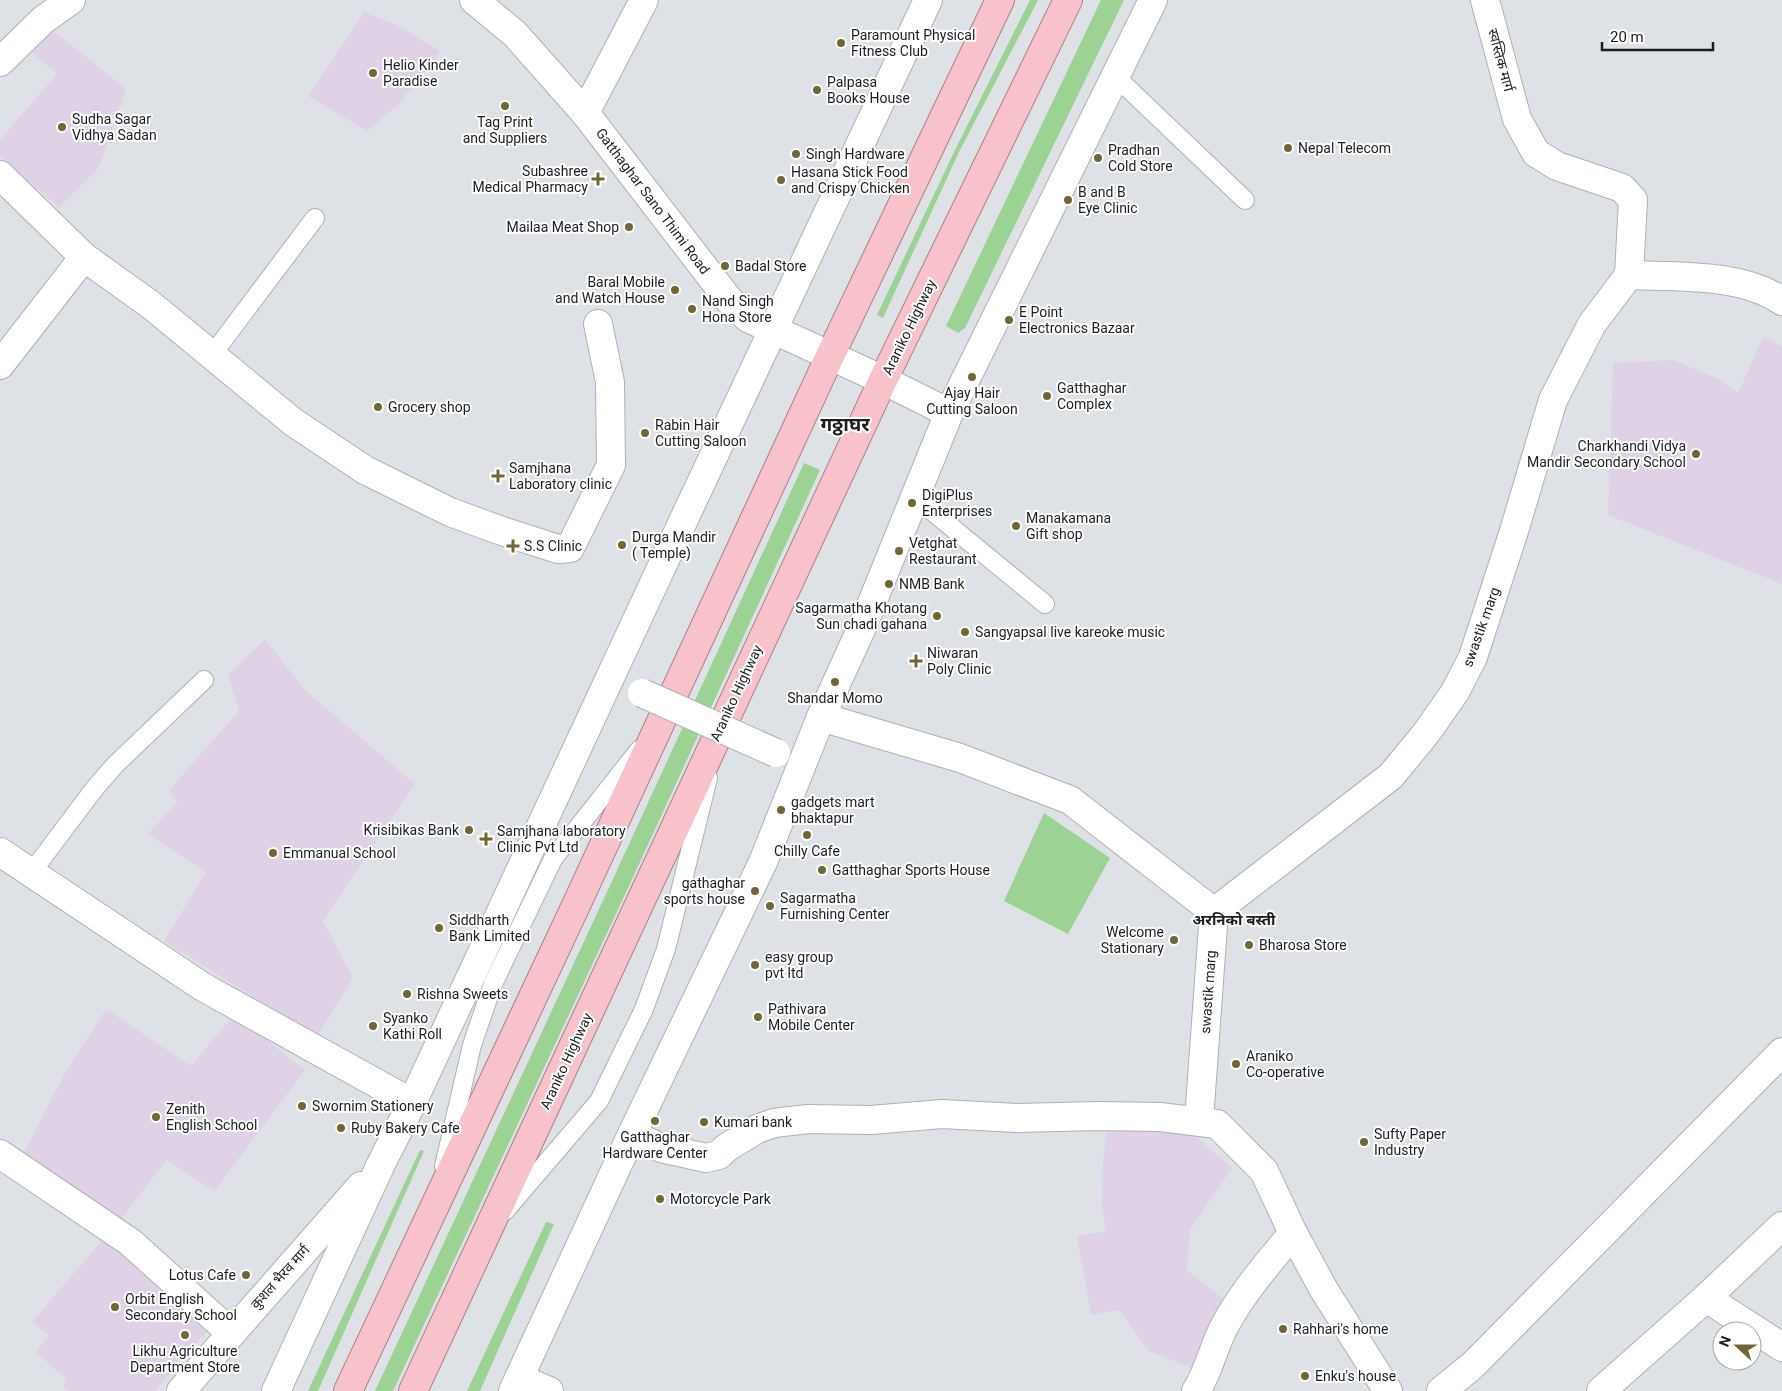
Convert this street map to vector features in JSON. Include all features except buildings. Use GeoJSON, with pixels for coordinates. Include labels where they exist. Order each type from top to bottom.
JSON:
{"type":"FeatureCollection","features":[{"type":"Feature","properties":{"kind":"highway"},"geometry":{"type":"LineString","coordinates":[[348,1391],[830,356],[1000,0]]}},
{"type":"Feature","properties":{"kind":"highway","name":"Araniko Highway"},"geometry":{"type":"LineString","coordinates":[[414,1391],[883,380],[1068,0]]}},
{"type":"Feature","properties":{"kind":"street"},"geometry":{"type":"LineString","coordinates":[[0,62],[43,20],[71,0]]}},
{"type":"Feature","properties":{"kind":"street","name":"Gatthaghar Sano Thimi Road"},"geometry":{"type":"LineString","coordinates":[[474,0],[516,34],[585,113],[729,300],[748,318],[883,380],[949,413]]}},
{"type":"Feature","properties":{"kind":"street"},"geometry":{"type":"LineString","coordinates":[[585,113],[644,0]]}},
{"type":"Feature","properties":{"kind":"street"},"geometry":{"type":"LineString","coordinates":[[276,1391],[928,0]]}},
{"type":"Feature","properties":{"kind":"street"},"geometry":{"type":"LineString","coordinates":[[549,1391],[516,1384],[632,1134],[763,862],[822,717],[916,498],[949,413],[1153,0]]}},
{"type":"Feature","properties":{"kind":"street","name":"स्वस्तिक मार्ग"},"geometry":{"type":"LineString","coordinates":[[1485,0],[1517,119],[1536,153],[1557,166],[1622,188],[1633,200],[1629,275]]}},
{"type":"Feature","properties":{"kind":"street"},"geometry":{"type":"LineString","coordinates":[[0,175],[84,257],[151,304],[293,422],[365,470],[450,512],[502,532],[558,549],[570,548],[611,465],[610,382],[598,324]]}},
{"type":"Feature","properties":{"kind":"street"},"geometry":{"type":"LineString","coordinates":[[0,365],[84,257]]}},
{"type":"Feature","properties":{"kind":"street"},"geometry":{"type":"LineString","coordinates":[[1629,275],[1704,278],[1739,284],[1768,292],[1782,301]]}},
{"type":"Feature","properties":{"kind":"street","name":"swastik marg"},"geometry":{"type":"LineString","coordinates":[[1199,1120],[1214,912],[1391,776],[1427,732],[1455,692],[1473,657],[1514,531],[1553,400],[1592,324],[1629,275]]}},
{"type":"Feature","properties":{"kind":"street"},"geometry":{"type":"LineString","coordinates":[[642,693],[776,754]]}},
{"type":"Feature","properties":{"kind":"street"},"geometry":{"type":"LineString","coordinates":[[822,717],[960,758],[1070,800],[1214,912]]}},
{"type":"Feature","properties":{"kind":"street"},"geometry":{"type":"LineString","coordinates":[[0,852],[203,987],[412,1103]]}},
{"type":"Feature","properties":{"kind":"street"},"geometry":{"type":"LineString","coordinates":[[1441,1391],[1472,1366],[1782,1052]]}},
{"type":"Feature","properties":{"kind":"street"},"geometry":{"type":"LineString","coordinates":[[632,1134],[661,1148],[706,1158],[719,1155],[726,1148],[757,1129],[774,1123],[808,1120],[871,1120],[942,1114],[1017,1118],[1160,1117],[1199,1120],[1217,1124],[1264,1171],[1293,1233],[1324,1290],[1388,1391]]}},
{"type":"Feature","properties":{"kind":"street"},"geometry":{"type":"LineString","coordinates":[[0,1154],[130,1242],[231,1333]]}},
{"type":"Feature","properties":{"kind":"street","name":"कुशल‌ भैरव मार्ग"},"geometry":{"type":"LineString","coordinates":[[181,1391],[381,1164]]}},
{"type":"Feature","properties":{"kind":"street"},"geometry":{"type":"LineString","coordinates":[[1601,1391],[1706,1298],[1782,1226]]}},
{"type":"Feature","properties":{"kind":"street"},"geometry":{"type":"LineString","coordinates":[[1196,1391],[1205,1376],[1224,1328],[1257,1276],[1293,1233]]}},
{"type":"Feature","properties":{"kind":"street"},"geometry":{"type":"LineString","coordinates":[[1706,1298],[1782,1347]]}},
{"type":"Feature","properties":{"kind":"lane"},"geometry":{"type":"LineString","coordinates":[[1115,76],[1245,200]]}},
{"type":"Feature","properties":{"kind":"lane"},"geometry":{"type":"LineString","coordinates":[[212,355],[315,218]]}},
{"type":"Feature","properties":{"kind":"lane"},"geometry":{"type":"LineString","coordinates":[[916,498],[1045,604]]}},
{"type":"Feature","properties":{"kind":"lane"},"geometry":{"type":"LineString","coordinates":[[31,873],[95,788],[115,765],[204,680]]}},
{"type":"Feature","properties":{"kind":"lane"},"geometry":{"type":"LineString","coordinates":[[434,1208],[472,1045],[493,984],[553,859],[662,720]]}},
{"type":"Feature","properties":{"kind":"lane"},"geometry":{"type":"LineString","coordinates":[[488,1230],[599,1101],[644,1010],[666,949],[722,724]]}},
{"type":"Feature","properties":{"kind":"shaded area","name":"Helio Kinder Paradise"},"geometry":{"type":"Polygon","coordinates":[[[364,12],[397,25],[440,51],[398,105],[367,131],[308,96],[364,12]]]}},
{"type":"Feature","properties":{"kind":"shaded area","name":"Sudha Sagar Vidhya Sadan"},"geometry":{"type":"Polygon","coordinates":[[[46,25],[126,89],[99,167],[59,208],[0,156],[0,140],[57,74],[26,47],[46,25]]]}},
{"type":"Feature","properties":{"kind":"shaded area","name":"Charkhandi Vidya Mandir Secondary School"},"geometry":{"type":"Polygon","coordinates":[[[1763,337],[1782,346],[1782,584],[1608,515],[1613,363],[1673,360],[1716,378],[1738,393],[1763,337]]]}},
{"type":"Feature","properties":{"kind":"shaded area","name":"Emmanual School"},"geometry":{"type":"Polygon","coordinates":[[[265,639],[305,690],[415,784],[323,921],[353,978],[317,1037],[164,941],[206,872],[148,834],[177,802],[169,790],[239,711],[228,675],[265,639]]]}},
{"type":"Feature","properties":{"kind":"shaded area","name":"Zenith English School"},"geometry":{"type":"Polygon","coordinates":[[[106,1009],[191,1066],[234,1015],[305,1070],[214,1191],[167,1160],[117,1224],[17,1166],[64,1075],[106,1009]]]}},
{"type":"Feature","properties":{"kind":"shaded area"},"geometry":{"type":"Polygon","coordinates":[[[1107,1125],[1188,1130],[1232,1168],[1190,1230],[1187,1270],[1227,1302],[1196,1370],[1149,1351],[1119,1310],[1091,1315],[1077,1236],[1106,1231],[1102,1209],[1103,1162],[1107,1125]]]}},
{"type":"Feature","properties":{"kind":"shaded area","name":"Orbit English Secondary School"},"geometry":{"type":"Polygon","coordinates":[[[105,1237],[209,1328],[155,1391],[69,1391],[63,1386],[67,1380],[36,1352],[49,1336],[32,1322],[105,1237]]]}},
{"type":"Feature","properties":{"kind":"green space"},"geometry":{"type":"Polygon","coordinates":[[[1030,0],[1038,0],[959,152],[883,318],[877,315],[955,150],[1030,0]]]}},
{"type":"Feature","properties":{"kind":"green space"},"geometry":{"type":"Polygon","coordinates":[[[1101,0],[1124,0],[965,328],[958,333],[946,326],[1101,0]]]}},
{"type":"Feature","properties":{"kind":"green space"},"geometry":{"type":"Polygon","coordinates":[[[804,463],[820,470],[629,886],[393,1391],[375,1391],[613,879],[804,463]]]}},
{"type":"Feature","properties":{"kind":"green space"},"geometry":{"type":"Polygon","coordinates":[[[1044,813],[1110,858],[1068,934],[1004,901],[1044,813]]]}},
{"type":"Feature","properties":{"kind":"green space"},"geometry":{"type":"Polygon","coordinates":[[[420,1150],[424,1151],[318,1391],[308,1391],[420,1150]]]}},
{"type":"Feature","properties":{"kind":"green space"},"geometry":{"type":"Polygon","coordinates":[[[546,1222],[554,1224],[480,1391],[467,1391],[546,1222]]]}},
{"type":"Feature","properties":{"kind":"place","name":"Paramount Physical Fitness Club"},"geometry":{"type":"Point","coordinates":[841,43]}},
{"type":"Feature","properties":{"kind":"place","name":"Helio Kinder Paradise"},"geometry":{"type":"Point","coordinates":[373,73]}},
{"type":"Feature","properties":{"kind":"place","name":"Palpasa Books House"},"geometry":{"type":"Point","coordinates":[817,90]}},
{"type":"Feature","properties":{"kind":"place","name":"Tag Print and Suppliers"},"geometry":{"type":"Point","coordinates":[505,106]}},
{"type":"Feature","properties":{"kind":"place","name":"Sudha Sagar Vidhya Sadan"},"geometry":{"type":"Point","coordinates":[62,127]}},
{"type":"Feature","properties":{"kind":"place","name":"Nepal Telecom"},"geometry":{"type":"Point","coordinates":[1288,148]}},
{"type":"Feature","properties":{"kind":"place","name":"Singh Hardware"},"geometry":{"type":"Point","coordinates":[796,154]}},
{"type":"Feature","properties":{"kind":"place","name":"Pradhan Cold Store"},"geometry":{"type":"Point","coordinates":[1098,158]}},
{"type":"Feature","properties":{"kind":"place","name":"Subashree Medical Pharmacy"},"geometry":{"type":"Point","coordinates":[598,179]}},
{"type":"Feature","properties":{"kind":"place","name":"Hasana Stick Food and Crispy Chicken"},"geometry":{"type":"Point","coordinates":[781,180]}},
{"type":"Feature","properties":{"kind":"place","name":"B and B Eye Clinic"},"geometry":{"type":"Point","coordinates":[1068,200]}},
{"type":"Feature","properties":{"kind":"place","name":"Mailaa Meat Shop"},"geometry":{"type":"Point","coordinates":[629,227]}},
{"type":"Feature","properties":{"kind":"place","name":"Badal Store"},"geometry":{"type":"Point","coordinates":[725,266]}},
{"type":"Feature","properties":{"kind":"place","name":"Baral Mobile and Watch House"},"geometry":{"type":"Point","coordinates":[675,290]}},
{"type":"Feature","properties":{"kind":"place","name":"Nand Singh Hona Store"},"geometry":{"type":"Point","coordinates":[692,309]}},
{"type":"Feature","properties":{"kind":"place","name":"E Point Electronics Bazaar"},"geometry":{"type":"Point","coordinates":[1009,320]}},
{"type":"Feature","properties":{"kind":"place","name":"Ajay Hair Cutting Saloon"},"geometry":{"type":"Point","coordinates":[972,377]}},
{"type":"Feature","properties":{"kind":"place","name":"Gatthaghar Complex"},"geometry":{"type":"Point","coordinates":[1047,396]}},
{"type":"Feature","properties":{"kind":"place","name":"Grocery shop"},"geometry":{"type":"Point","coordinates":[378,407]}},
{"type":"Feature","properties":{"kind":"place","name":"Rabin Hair Cutting Saloon"},"geometry":{"type":"Point","coordinates":[645,433]}},
{"type":"Feature","properties":{"kind":"place","name":"Charkhandi Vidya Mandir Secondary School"},"geometry":{"type":"Point","coordinates":[1696,454]}},
{"type":"Feature","properties":{"kind":"place","name":"Samjhana Laboratory clinic"},"geometry":{"type":"Point","coordinates":[498,476]}},
{"type":"Feature","properties":{"kind":"place","name":"DigiPlus Enterprises"},"geometry":{"type":"Point","coordinates":[912,503]}},
{"type":"Feature","properties":{"kind":"place","name":"Manakamana Gift shop"},"geometry":{"type":"Point","coordinates":[1016,526]}},
{"type":"Feature","properties":{"kind":"place","name":"Durga Mandir ( Temple)"},"geometry":{"type":"Point","coordinates":[622,545]}},
{"type":"Feature","properties":{"kind":"place","name":"S.S Clinic"},"geometry":{"type":"Point","coordinates":[513,546]}},
{"type":"Feature","properties":{"kind":"place","name":"Vetghat Restaurant"},"geometry":{"type":"Point","coordinates":[899,551]}},
{"type":"Feature","properties":{"kind":"place","name":"NMB Bank"},"geometry":{"type":"Point","coordinates":[889,584]}},
{"type":"Feature","properties":{"kind":"place","name":"Sagarmatha Khotang Sun chadi gahana"},"geometry":{"type":"Point","coordinates":[937,616]}},
{"type":"Feature","properties":{"kind":"place","name":"Sangyapsal live kareoke music"},"geometry":{"type":"Point","coordinates":[965,632]}},
{"type":"Feature","properties":{"kind":"place","name":"Niwaran Poly Clinic"},"geometry":{"type":"Point","coordinates":[916,661]}},
{"type":"Feature","properties":{"kind":"place","name":"Shandar Momo"},"geometry":{"type":"Point","coordinates":[835,682]}},
{"type":"Feature","properties":{"kind":"place","name":"gadgets mart bhaktapur"},"geometry":{"type":"Point","coordinates":[781,810]}},
{"type":"Feature","properties":{"kind":"place","name":"Krisibikas Bank"},"geometry":{"type":"Point","coordinates":[469,830]}},
{"type":"Feature","properties":{"kind":"place","name":"Chilly Cafe"},"geometry":{"type":"Point","coordinates":[807,835]}},
{"type":"Feature","properties":{"kind":"place","name":"Samjhana laboratory Clinic Pvt Ltd"},"geometry":{"type":"Point","coordinates":[486,839]}},
{"type":"Feature","properties":{"kind":"place","name":"Emmanual School"},"geometry":{"type":"Point","coordinates":[273,853]}},
{"type":"Feature","properties":{"kind":"place","name":"Gatthaghar Sports House"},"geometry":{"type":"Point","coordinates":[822,870]}},
{"type":"Feature","properties":{"kind":"place","name":"gathaghar sports house"},"geometry":{"type":"Point","coordinates":[755,891]}},
{"type":"Feature","properties":{"kind":"place","name":"Sagarmatha Furnishing Center"},"geometry":{"type":"Point","coordinates":[770,906]}},
{"type":"Feature","properties":{"kind":"place","name":"Siddharth Bank Limited"},"geometry":{"type":"Point","coordinates":[439,928]}},
{"type":"Feature","properties":{"kind":"place","name":"Welcome Stationary"},"geometry":{"type":"Point","coordinates":[1174,940]}},
{"type":"Feature","properties":{"kind":"place","name":"Bharosa Store"},"geometry":{"type":"Point","coordinates":[1249,945]}},
{"type":"Feature","properties":{"kind":"place","name":"easy group pvt ltd"},"geometry":{"type":"Point","coordinates":[755,965]}},
{"type":"Feature","properties":{"kind":"place","name":"Rishna Sweets"},"geometry":{"type":"Point","coordinates":[407,994]}},
{"type":"Feature","properties":{"kind":"place","name":"Pathivara Mobile Center"},"geometry":{"type":"Point","coordinates":[758,1017]}},
{"type":"Feature","properties":{"kind":"place","name":"Syanko Kathi Roll"},"geometry":{"type":"Point","coordinates":[373,1026]}},
{"type":"Feature","properties":{"kind":"place","name":"Araniko Co-operative"},"geometry":{"type":"Point","coordinates":[1236,1064]}},
{"type":"Feature","properties":{"kind":"place","name":"Swornim Stationery"},"geometry":{"type":"Point","coordinates":[302,1106]}},
{"type":"Feature","properties":{"kind":"place","name":"Zenith English School"},"geometry":{"type":"Point","coordinates":[156,1117]}},
{"type":"Feature","properties":{"kind":"place","name":"Gatthaghar Hardware Center"},"geometry":{"type":"Point","coordinates":[655,1121]}},
{"type":"Feature","properties":{"kind":"place","name":"Kumari bank"},"geometry":{"type":"Point","coordinates":[704,1122]}},
{"type":"Feature","properties":{"kind":"place","name":"Ruby Bakery Cafe"},"geometry":{"type":"Point","coordinates":[341,1128]}},
{"type":"Feature","properties":{"kind":"place","name":"Sufty Paper Industry"},"geometry":{"type":"Point","coordinates":[1364,1142]}},
{"type":"Feature","properties":{"kind":"place","name":"Motorcycle Park"},"geometry":{"type":"Point","coordinates":[660,1199]}},
{"type":"Feature","properties":{"kind":"place","name":"Lotus Cafe"},"geometry":{"type":"Point","coordinates":[246,1275]}},
{"type":"Feature","properties":{"kind":"place","name":"Orbit English Secondary School"},"geometry":{"type":"Point","coordinates":[115,1307]}},
{"type":"Feature","properties":{"kind":"place","name":"Rahhari's home"},"geometry":{"type":"Point","coordinates":[1283,1329]}},
{"type":"Feature","properties":{"kind":"place","name":"Likhu Agriculture Department Store"},"geometry":{"type":"Point","coordinates":[185,1335]}},
{"type":"Feature","properties":{"kind":"place","name":"Enku's house"},"geometry":{"type":"Point","coordinates":[1305,1376]}},
{"type":"Feature","properties":{"kind":"district","name":"गठ्ठाघर"},"geometry":{"type":"Point","coordinates":[845,424]}},
{"type":"Feature","properties":{"kind":"district","name":"अरनिको बस्ती"},"geometry":{"type":"Point","coordinates":[1234,920]}}]}
